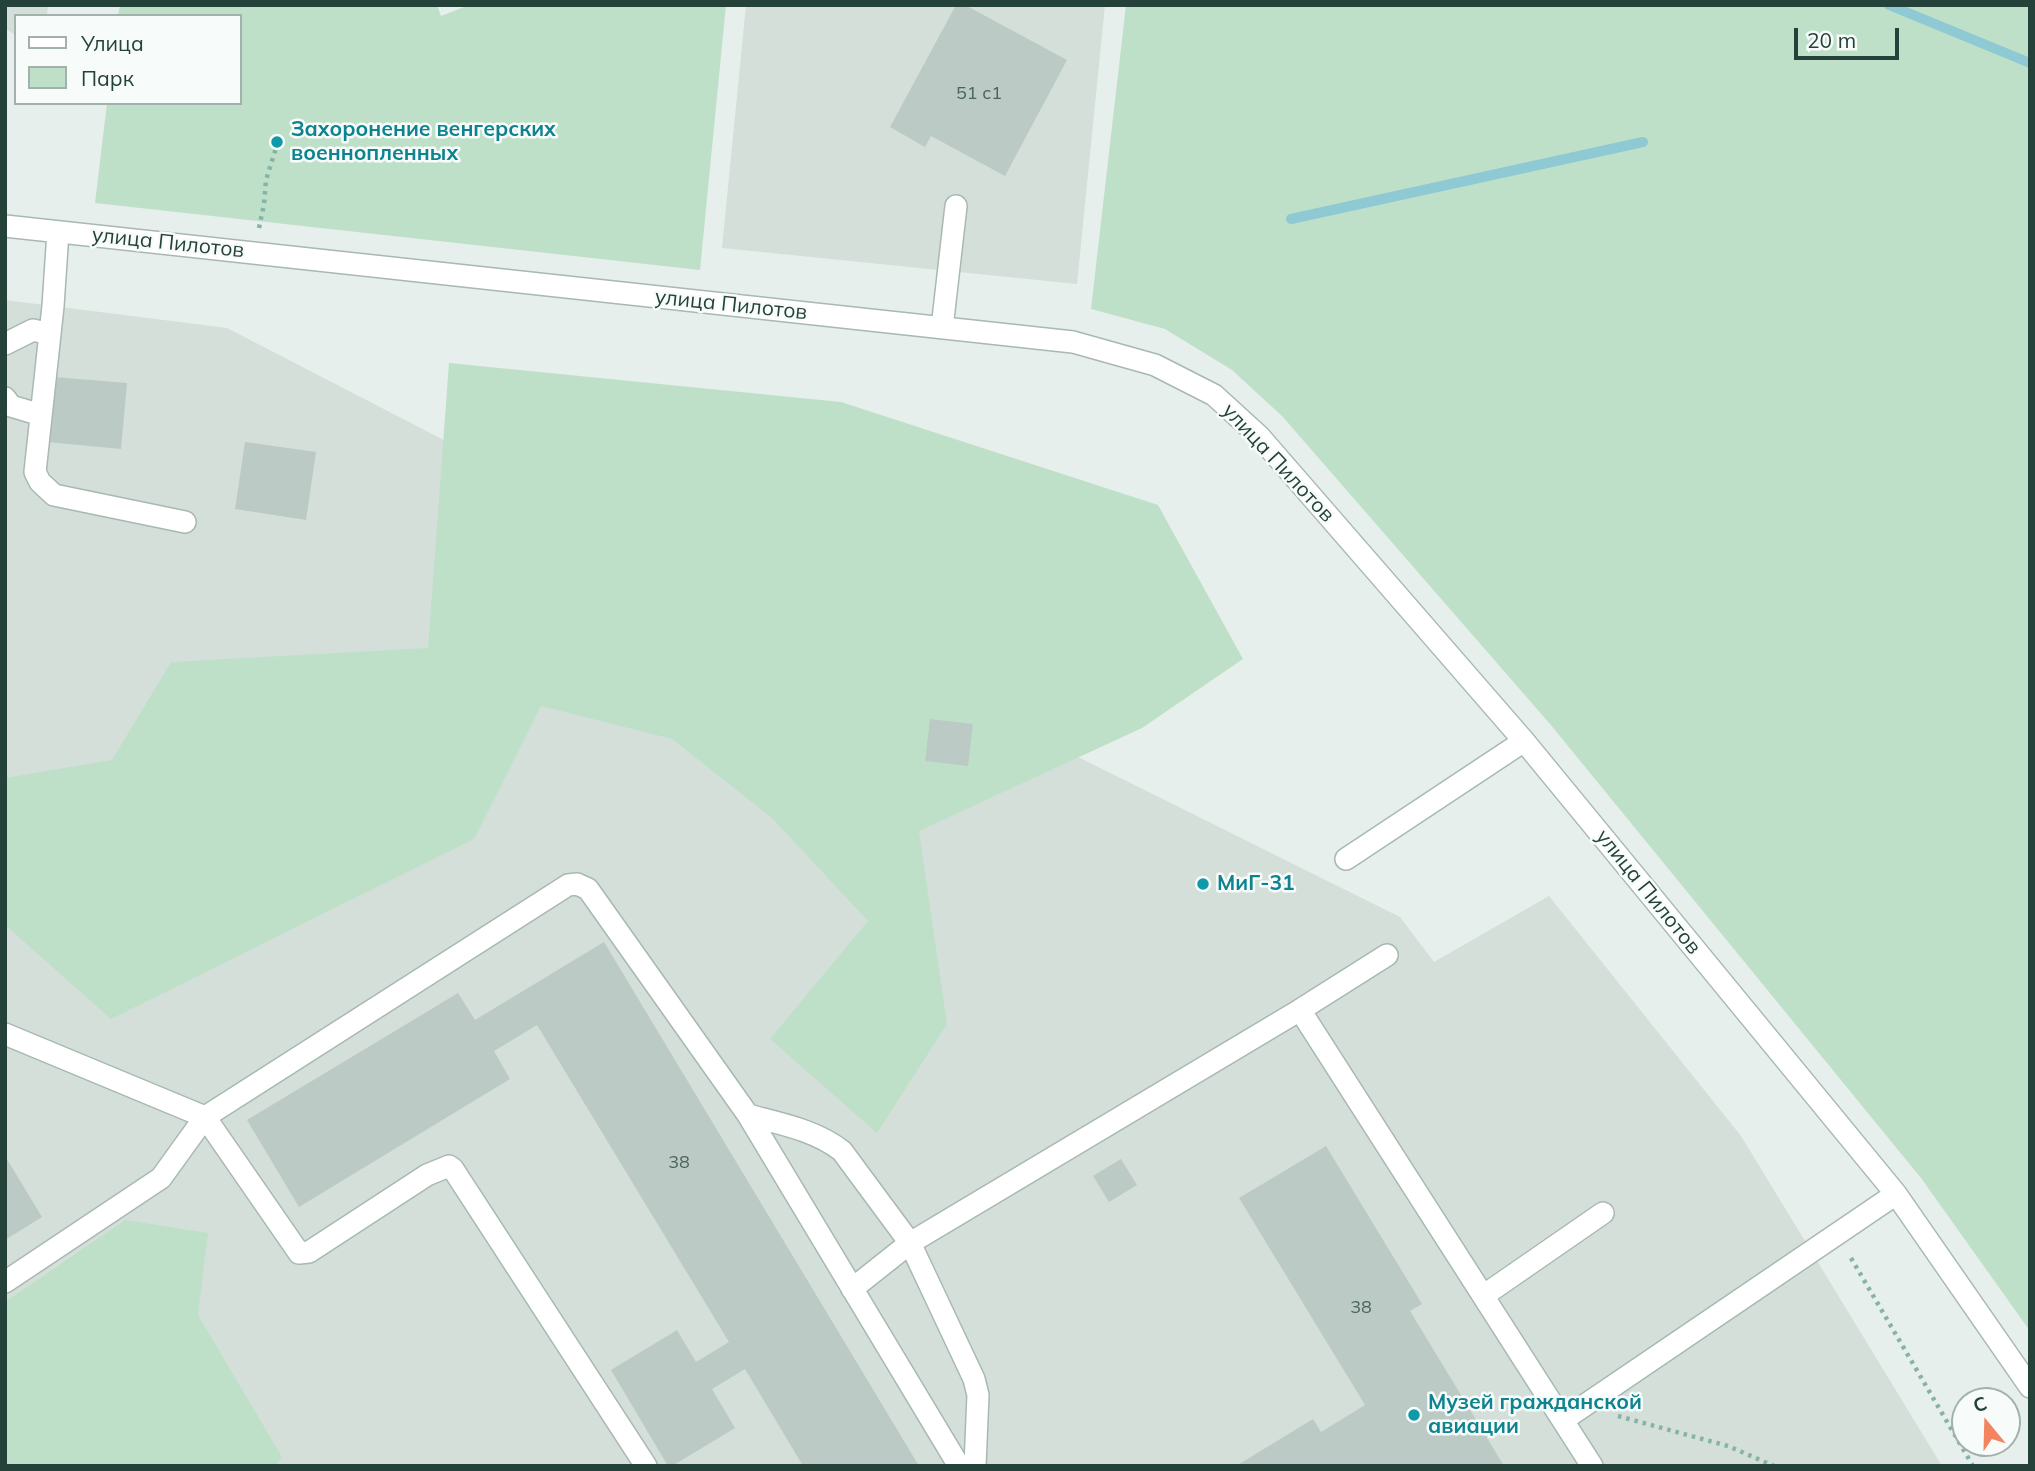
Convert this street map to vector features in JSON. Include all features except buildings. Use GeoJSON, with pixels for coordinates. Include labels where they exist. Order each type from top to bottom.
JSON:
{"type":"FeatureCollection","features":[{"type":"Feature","properties":{"kind":"street"},"geometry":{"type":"LineString","coordinates":[[942,328],[956,206]]}},
{"type":"Feature","properties":{"kind":"street","name":"улица Пилотов"},"geometry":{"type":"LineString","coordinates":[[5,226],[1073,342],[1155,365],[1214,395],[1259,436],[1524,741],[1896,1194],[2030,1387]]}},
{"type":"Feature","properties":{"kind":"street"},"geometry":{"type":"LineString","coordinates":[[58,232],[36,472],[40,482],[54,495],[185,522]]}},
{"type":"Feature","properties":{"kind":"street"},"geometry":{"type":"LineString","coordinates":[[5,344],[33,330],[50,334]]}},
{"type":"Feature","properties":{"kind":"street"},"geometry":{"type":"LineString","coordinates":[[5,398],[11,406],[41,415]]}},
{"type":"Feature","properties":{"kind":"street"},"geometry":{"type":"LineString","coordinates":[[1346,859],[1524,741]]}},
{"type":"Feature","properties":{"kind":"street"},"geometry":{"type":"LineString","coordinates":[[5,1282],[161,1178],[205,1118],[572,883],[587,889],[748,1115],[959,1466]]}},
{"type":"Feature","properties":{"kind":"street"},"geometry":{"type":"LineString","coordinates":[[852,1289],[910,1242],[1300,1010],[1387,955]]}},
{"type":"Feature","properties":{"kind":"street"},"geometry":{"type":"LineString","coordinates":[[1300,1010],[1592,1466]]}},
{"type":"Feature","properties":{"kind":"street"},"geometry":{"type":"LineString","coordinates":[[5,1034],[205,1118],[296,1251],[302,1253],[309,1252],[427,1175],[449,1166],[646,1466]]}},
{"type":"Feature","properties":{"kind":"street"},"geometry":{"type":"LineString","coordinates":[[748,1115],[828,1140],[842,1151],[910,1242],[974,1379],[978,1395],[975,1466]]}},
{"type":"Feature","properties":{"kind":"street"},"geometry":{"type":"LineString","coordinates":[[1563,1420],[1896,1194]]}},
{"type":"Feature","properties":{"kind":"street"},"geometry":{"type":"LineString","coordinates":[[1483,1296],[1603,1213]]}},
{"type":"Feature","properties":{"kind":"path"},"geometry":{"type":"LineString","coordinates":[[254,253],[266,180],[277,145]]}},
{"type":"Feature","properties":{"kind":"path"},"geometry":{"type":"LineString","coordinates":[[1837,1232],[1973,1466]]}},
{"type":"Feature","properties":{"kind":"path"},"geometry":{"type":"LineString","coordinates":[[1582,1407],[1728,1446],[1774,1466]]}},
{"type":"Feature","properties":{"kind":"shaded area"},"geometry":{"type":"Polygon","coordinates":[[[5,5],[48,5],[47,14],[14,14],[14,34],[5,29],[5,5]]]}},
{"type":"Feature","properties":{"kind":"shaded area"},"geometry":{"type":"Polygon","coordinates":[[[746,5],[1105,5],[1077,284],[722,248],[746,5]]]}},
{"type":"Feature","properties":{"kind":"shaded area"},"geometry":{"type":"Polygon","coordinates":[[[5,300],[227,328],[527,483],[1400,917],[1434,962],[1549,896],[1741,1136],[1942,1466],[5,1466],[5,300]]]}},
{"type":"Feature","properties":{"kind":"green space"},"geometry":{"type":"Polygon","coordinates":[[[120,5],[437,5],[441,16],[469,5],[726,5],[700,270],[95,203],[107,105],[242,105],[242,14],[118,14],[120,5]]]}},
{"type":"Feature","properties":{"kind":"green space"},"geometry":{"type":"Polygon","coordinates":[[[1126,5],[2030,5],[2030,1331],[1921,1178],[1550,724],[1282,416],[1232,370],[1165,329],[1091,309],[1126,5]]]}},
{"type":"Feature","properties":{"kind":"green space"},"geometry":{"type":"Polygon","coordinates":[[[449,363],[841,402],[1158,505],[1243,659],[1142,728],[919,831],[947,1024],[877,1133],[770,1039],[868,921],[772,818],[672,739],[541,706],[474,839],[111,1019],[5,925],[5,778],[112,760],[171,662],[428,648],[449,363]]]}},
{"type":"Feature","properties":{"kind":"green space"},"geometry":{"type":"Polygon","coordinates":[[[125,1220],[208,1233],[198,1315],[282,1457],[275,1466],[5,1466],[5,1302],[125,1220]]]}},
{"type":"Feature","properties":{"kind":"waterway"},"geometry":{"type":"LineString","coordinates":[[1889,5],[2030,63]]}},
{"type":"Feature","properties":{"kind":"waterway"},"geometry":{"type":"LineString","coordinates":[[1291,219],[1643,142]]}},
{"type":"Feature","properties":{"kind":"place","name":"Захоронение венгерских военнопленных"},"geometry":{"type":"Point","coordinates":[277,142]}},
{"type":"Feature","properties":{"kind":"place","name":"МиГ-31"},"geometry":{"type":"Point","coordinates":[1203,884]}},
{"type":"Feature","properties":{"kind":"place","name":"Музей гражданской авиации"},"geometry":{"type":"Point","coordinates":[1414,1415]}}]}
